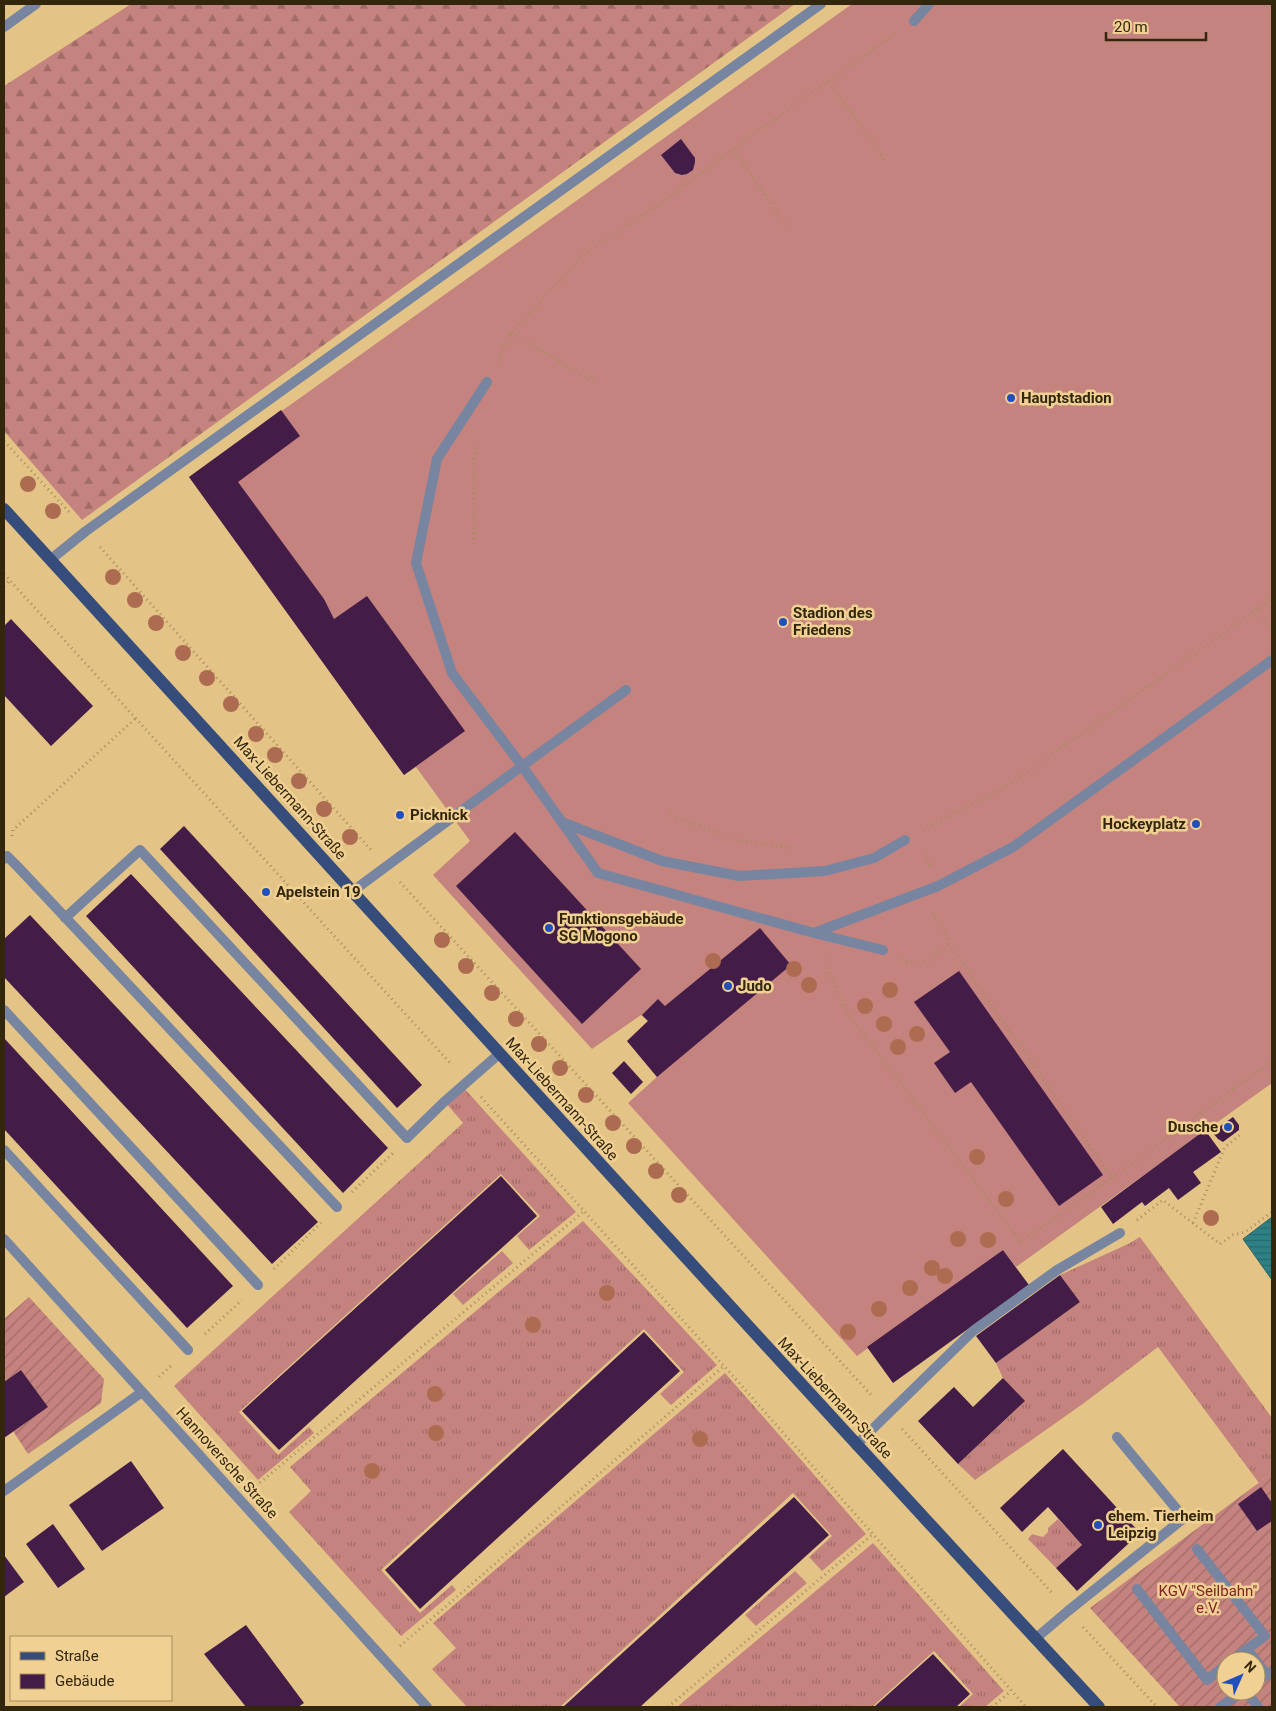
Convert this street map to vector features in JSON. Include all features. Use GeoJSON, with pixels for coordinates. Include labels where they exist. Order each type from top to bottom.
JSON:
{"type":"FeatureCollection","features":[{"type":"Feature","properties":{"kind":"main road","name":"Max-Liebermann-Straße"},"geometry":{"type":"LineString","coordinates":[[4,509],[856,1445],[1099,1707]]}},
{"type":"Feature","properties":{"kind":"street"},"geometry":{"type":"LineString","coordinates":[[4,27],[36,4]]}},
{"type":"Feature","properties":{"kind":"street"},"geometry":{"type":"LineString","coordinates":[[50,560],[86,531],[821,4]]}},
{"type":"Feature","properties":{"kind":"street"},"geometry":{"type":"LineString","coordinates":[[914,21],[929,4]]}},
{"type":"Feature","properties":{"kind":"street"},"geometry":{"type":"LineString","coordinates":[[487,382],[437,460],[416,563],[452,673],[522,766],[598,873],[814,933],[883,950]]}},
{"type":"Feature","properties":{"kind":"street"},"geometry":{"type":"LineString","coordinates":[[814,933],[938,886],[1013,847],[1272,660]]}},
{"type":"Feature","properties":{"kind":"street"},"geometry":{"type":"LineString","coordinates":[[353,891],[626,690]]}},
{"type":"Feature","properties":{"kind":"street"},"geometry":{"type":"LineString","coordinates":[[561,822],[662,861],[739,876],[825,872],[874,858],[906,840]]}},
{"type":"Feature","properties":{"kind":"street"},"geometry":{"type":"LineString","coordinates":[[66,918],[140,850],[407,1138],[499,1054]]}},
{"type":"Feature","properties":{"kind":"street"},"geometry":{"type":"LineString","coordinates":[[5,858],[66,918],[337,1208]]}},
{"type":"Feature","properties":{"kind":"street"},"geometry":{"type":"LineString","coordinates":[[4,1010],[258,1285]]}},
{"type":"Feature","properties":{"kind":"street"},"geometry":{"type":"LineString","coordinates":[[4,1150],[188,1350]]}},
{"type":"Feature","properties":{"kind":"street"},"geometry":{"type":"LineString","coordinates":[[856,1445],[973,1331],[1057,1270],[1120,1233]]}},
{"type":"Feature","properties":{"kind":"street","name":"Hannoversche Straße"},"geometry":{"type":"LineString","coordinates":[[4,1239],[427,1707]]}},
{"type":"Feature","properties":{"kind":"street"},"geometry":{"type":"LineString","coordinates":[[4,1491],[142,1392]]}},
{"type":"Feature","properties":{"kind":"street"},"geometry":{"type":"LineString","coordinates":[[1035,1639],[1184,1518],[1117,1437]]}},
{"type":"Feature","properties":{"kind":"street"},"geometry":{"type":"LineString","coordinates":[[1197,1549],[1265,1636],[1244,1651]]}},
{"type":"Feature","properties":{"kind":"street"},"geometry":{"type":"LineString","coordinates":[[1138,1590],[1207,1680],[1216,1673]]}},
{"type":"Feature","properties":{"kind":"street"},"geometry":{"type":"LineString","coordinates":[[1247,1649],[1270,1673]]}},
{"type":"Feature","properties":{"kind":"path"},"geometry":{"type":"LineString","coordinates":[[487,382],[511,333],[585,253],[660,204],[733,149],[914,21]]}},
{"type":"Feature","properties":{"kind":"path"},"geometry":{"type":"LineString","coordinates":[[829,81],[885,161]]}},
{"type":"Feature","properties":{"kind":"path"},"geometry":{"type":"LineString","coordinates":[[733,149],[789,230]]}},
{"type":"Feature","properties":{"kind":"path"},"geometry":{"type":"LineString","coordinates":[[511,333],[597,384]]}},
{"type":"Feature","properties":{"kind":"path"},"geometry":{"type":"LineString","coordinates":[[474,544],[474,460],[479,431]]}},
{"type":"Feature","properties":{"kind":"path"},"geometry":{"type":"LineString","coordinates":[[4,441],[385,866],[1157,1707]]}},
{"type":"Feature","properties":{"kind":"path"},"geometry":{"type":"LineString","coordinates":[[4,574],[585,1211],[1026,1707]]}},
{"type":"Feature","properties":{"kind":"path"},"geometry":{"type":"LineString","coordinates":[[4,586],[9,581]]}},
{"type":"Feature","properties":{"kind":"path"},"geometry":{"type":"LineString","coordinates":[[906,840],[1010,784],[1272,599]]}},
{"type":"Feature","properties":{"kind":"path"},"geometry":{"type":"LineString","coordinates":[[1258,610],[1272,630]]}},
{"type":"Feature","properties":{"kind":"path"},"geometry":{"type":"LineString","coordinates":[[5,858],[13,830],[136,718]]}},
{"type":"Feature","properties":{"kind":"path"},"geometry":{"type":"LineString","coordinates":[[672,815],[744,842],[793,848]]}},
{"type":"Feature","properties":{"kind":"path"},"geometry":{"type":"LineString","coordinates":[[917,834],[938,886]]}},
{"type":"Feature","properties":{"kind":"path"},"geometry":{"type":"LineString","coordinates":[[927,906],[945,931],[950,945],[1112,1178]]}},
{"type":"Feature","properties":{"kind":"path"},"geometry":{"type":"LineString","coordinates":[[814,933],[846,1011],[1021,1242],[1272,1061]]}},
{"type":"Feature","properties":{"kind":"path"},"geometry":{"type":"LineString","coordinates":[[883,950],[920,967],[950,945]]}},
{"type":"Feature","properties":{"kind":"path"},"geometry":{"type":"LineString","coordinates":[[1193,1223],[1225,1147],[1242,1134]]}},
{"type":"Feature","properties":{"kind":"path"},"geometry":{"type":"LineString","coordinates":[[142,1392],[258,1285],[407,1138]]}},
{"type":"Feature","properties":{"kind":"path"},"geometry":{"type":"LineString","coordinates":[[1120,1233],[1163,1200],[1220,1244],[1233,1235],[1245,1232],[1272,1212]]}},
{"type":"Feature","properties":{"kind":"path"},"geometry":{"type":"LineString","coordinates":[[240,1500],[585,1211]]}},
{"type":"Feature","properties":{"kind":"path"},"geometry":{"type":"LineString","coordinates":[[384,1659],[724,1366]]}},
{"type":"Feature","properties":{"kind":"path"},"geometry":{"type":"LineString","coordinates":[[668,1707],[873,1534]]}},
{"type":"Feature","properties":{"kind":"path"},"geometry":{"type":"LineString","coordinates":[[992,1707],[1011,1691]]}},
{"type":"Feature","properties":{"kind":"green space"},"geometry":{"type":"Polygon","coordinates":[[[131,4],[795,4],[82,520],[4,431],[4,86],[131,4]]]}},
{"type":"Feature","properties":{"kind":"green space","name":"Stadion des Friedens"},"geometry":{"type":"Polygon","coordinates":[[[852,4],[1272,4],[1272,1083],[1016,1267],[1003,1250],[857,1356],[628,1103],[657,1077],[627,1041],[648,1021],[641,1015],[592,1049],[433,875],[470,841],[416,767],[404,775],[189,477],[852,4]]]}},
{"type":"Feature","properties":{"kind":"green space"},"geometry":{"type":"Polygon","coordinates":[[[463,1087],[576,1212],[529,1250],[517,1236],[540,1216],[501,1174],[239,1412],[278,1455],[309,1427],[314,1433],[258,1480],[174,1386],[463,1123],[446,1103],[463,1087]]]}},
{"type":"Feature","properties":{"kind":"green space"},"geometry":{"type":"Polygon","coordinates":[[[583,1221],[717,1365],[671,1405],[660,1394],[684,1372],[644,1329],[381,1570],[420,1613],[452,1585],[456,1590],[401,1636],[289,1512],[311,1491],[290,1467],[583,1221]]]}},
{"type":"Feature","properties":{"kind":"green space"},"geometry":{"type":"Polygon","coordinates":[[[1140,1237],[1272,1418],[1272,1473],[1259,1483],[1158,1347],[1084,1403],[975,1480],[958,1464],[1024,1402],[1003,1378],[996,1363],[1080,1302],[1060,1275],[1140,1237]]]}},
{"type":"Feature","properties":{"kind":"green space"},"geometry":{"type":"Polygon","coordinates":[[[502,1251],[513,1263],[463,1305],[453,1294],[502,1251]]]}},
{"type":"Feature","properties":{"kind":"green space"},"geometry":{"type":"Polygon","coordinates":[[[29,1297],[104,1379],[101,1403],[28,1454],[13,1431],[47,1406],[21,1370],[4,1382],[4,1319],[29,1297]]]}},
{"type":"Feature","properties":{"kind":"green space"},"geometry":{"type":"Polygon","coordinates":[[[725,1373],[866,1534],[822,1571],[809,1557],[832,1536],[793,1493],[560,1707],[467,1707],[432,1669],[456,1648],[433,1623],[725,1373]]]}},
{"type":"Feature","properties":{"kind":"green space","name":"KGV \"Seilbahn\" e.V."},"geometry":{"type":"Polygon","coordinates":[[[1272,1473],[1272,1707],[1180,1707],[1090,1608],[1272,1473]]]}},
{"type":"Feature","properties":{"kind":"green space"},"geometry":{"type":"Polygon","coordinates":[[[1058,1519],[1082,1545],[1056,1568],[1028,1539],[1032,1534],[1043,1537],[1048,1532],[1048,1528],[1058,1519]]]}},
{"type":"Feature","properties":{"kind":"green space"},"geometry":{"type":"Polygon","coordinates":[[[873,1543],[1004,1691],[985,1707],[959,1707],[973,1694],[934,1651],[872,1707],[677,1707],[873,1543]]]}},
{"type":"Feature","properties":{"kind":"green space"},"geometry":{"type":"Polygon","coordinates":[[[795,1571],[807,1583],[756,1626],[745,1615],[795,1571]]]}},
{"type":"Feature","properties":{"kind":"water"},"geometry":{"type":"Polygon","coordinates":[[[1272,1217],[1272,1280],[1243,1239],[1272,1217]]]}},
{"type":"Feature","properties":{"kind":"building"},"geometry":{"type":"Polygon","coordinates":[[[681,139],[695,158],[693,170],[682,175],[675,173],[661,155],[681,139]]]}},
{"type":"Feature","properties":{"kind":"building"},"geometry":{"type":"Polygon","coordinates":[[[281,410],[300,436],[238,482],[324,599],[334,619],[367,596],[465,731],[404,775],[189,477],[281,410]]]}},
{"type":"Feature","properties":{"kind":"building"},"geometry":{"type":"Polygon","coordinates":[[[11,619],[93,706],[51,746],[4,695],[4,626],[11,619]]]}},
{"type":"Feature","properties":{"kind":"building"},"geometry":{"type":"Polygon","coordinates":[[[184,826],[422,1085],[397,1108],[160,849],[184,826]]]}},
{"type":"Feature","properties":{"kind":"building","name":"Funktionsgebäude SG Mogono"},"geometry":{"type":"Polygon","coordinates":[[[515,832],[641,969],[582,1024],[456,886],[515,832]]]}},
{"type":"Feature","properties":{"kind":"building"},"geometry":{"type":"Polygon","coordinates":[[[131,874],[388,1148],[343,1193],[86,916],[131,874]]]}},
{"type":"Feature","properties":{"kind":"building"},"geometry":{"type":"Polygon","coordinates":[[[30,915],[318,1222],[272,1264],[4,977],[4,939],[30,915]]]}},
{"type":"Feature","properties":{"kind":"building","name":"Judo"},"geometry":{"type":"Polygon","coordinates":[[[760,928],[791,965],[657,1077],[627,1041],[648,1021],[642,1015],[658,999],[665,1006],[760,928]]]}},
{"type":"Feature","properties":{"kind":"building"},"geometry":{"type":"Polygon","coordinates":[[[959,971],[1103,1175],[1059,1206],[971,1082],[955,1093],[934,1063],[950,1052],[914,1002],[959,971]]]}},
{"type":"Feature","properties":{"kind":"building"},"geometry":{"type":"Polygon","coordinates":[[[4,1038],[233,1286],[187,1328],[4,1129],[4,1038]]]}},
{"type":"Feature","properties":{"kind":"building"},"geometry":{"type":"Polygon","coordinates":[[[624,1061],[643,1082],[631,1094],[612,1073],[624,1061]]]}},
{"type":"Feature","properties":{"kind":"building","name":"Dusche"},"geometry":{"type":"Polygon","coordinates":[[[1233,1117],[1239,1125],[1239,1130],[1223,1142],[1212,1132],[1233,1117]]]}},
{"type":"Feature","properties":{"kind":"building"},"geometry":{"type":"Polygon","coordinates":[[[1205,1130],[1221,1152],[1193,1172],[1201,1183],[1178,1200],[1169,1188],[1145,1206],[1142,1202],[1113,1224],[1101,1207],[1205,1130]]]}},
{"type":"Feature","properties":{"kind":"building"},"geometry":{"type":"Polygon","coordinates":[[[501,1176],[537,1216],[279,1450],[242,1411],[501,1176]]]}},
{"type":"Feature","properties":{"kind":"building"},"geometry":{"type":"Polygon","coordinates":[[[1003,1250],[1029,1285],[893,1383],[867,1347],[1003,1250]]]}},
{"type":"Feature","properties":{"kind":"building"},"geometry":{"type":"Polygon","coordinates":[[[1060,1275],[1080,1302],[996,1363],[976,1336],[1060,1275]]]}},
{"type":"Feature","properties":{"kind":"building"},"geometry":{"type":"Polygon","coordinates":[[[644,1332],[680,1371],[420,1609],[385,1570],[644,1332]]]}},
{"type":"Feature","properties":{"kind":"building"},"geometry":{"type":"Polygon","coordinates":[[[21,1370],[48,1407],[4,1438],[4,1382],[21,1370]]]}},
{"type":"Feature","properties":{"kind":"building"},"geometry":{"type":"Polygon","coordinates":[[[1003,1378],[1025,1401],[958,1464],[918,1421],[954,1387],[973,1407],[1003,1378]]]}},
{"type":"Feature","properties":{"kind":"building","name":"ehem. Tierheim Leipzig"},"geometry":{"type":"Polygon","coordinates":[[[1063,1449],[1140,1533],[1077,1591],[1056,1568],[1082,1545],[1048,1507],[1022,1532],[1000,1508],[1063,1449]]]}},
{"type":"Feature","properties":{"kind":"building"},"geometry":{"type":"Polygon","coordinates":[[[131,1461],[164,1508],[102,1551],[69,1505],[131,1461]]]}},
{"type":"Feature","properties":{"kind":"building"},"geometry":{"type":"Polygon","coordinates":[[[1261,1487],[1272,1503],[1272,1521],[1257,1531],[1238,1504],[1261,1487]]]}},
{"type":"Feature","properties":{"kind":"building"},"geometry":{"type":"Polygon","coordinates":[[[794,1497],[829,1535],[640,1707],[563,1707],[794,1497]]]}},
{"type":"Feature","properties":{"kind":"building"},"geometry":{"type":"Polygon","coordinates":[[[53,1524],[85,1569],[58,1588],[26,1544],[53,1524]]]}},
{"type":"Feature","properties":{"kind":"building"},"geometry":{"type":"Polygon","coordinates":[[[4,1555],[24,1582],[4,1597],[4,1555]]]}},
{"type":"Feature","properties":{"kind":"building"},"geometry":{"type":"Polygon","coordinates":[[[246,1625],[304,1703],[298,1707],[246,1707],[204,1654],[246,1625]]]}},
{"type":"Feature","properties":{"kind":"building"},"geometry":{"type":"Polygon","coordinates":[[[933,1654],[970,1694],[956,1707],[874,1707],[933,1654]]]}},
{"type":"Feature","properties":{"kind":"place","name":"Hauptstadion"},"geometry":{"type":"Point","coordinates":[1011,398]}},
{"type":"Feature","properties":{"kind":"place","name":"Stadion des Friedens"},"geometry":{"type":"Point","coordinates":[783,622]}},
{"type":"Feature","properties":{"kind":"place","name":"Picknick"},"geometry":{"type":"Point","coordinates":[400,815]}},
{"type":"Feature","properties":{"kind":"place","name":"Hockeyplatz"},"geometry":{"type":"Point","coordinates":[1196,824]}},
{"type":"Feature","properties":{"kind":"place","name":"Apelstein 19"},"geometry":{"type":"Point","coordinates":[266,892]}},
{"type":"Feature","properties":{"kind":"place","name":"Funktionsgebäude SG Mogono"},"geometry":{"type":"Point","coordinates":[549,928]}},
{"type":"Feature","properties":{"kind":"place","name":"Judo"},"geometry":{"type":"Point","coordinates":[728,986]}},
{"type":"Feature","properties":{"kind":"place","name":"Dusche"},"geometry":{"type":"Point","coordinates":[1228,1127]}},
{"type":"Feature","properties":{"kind":"place","name":"ehem. Tierheim Leipzig"},"geometry":{"type":"Point","coordinates":[1098,1525]}}]}
